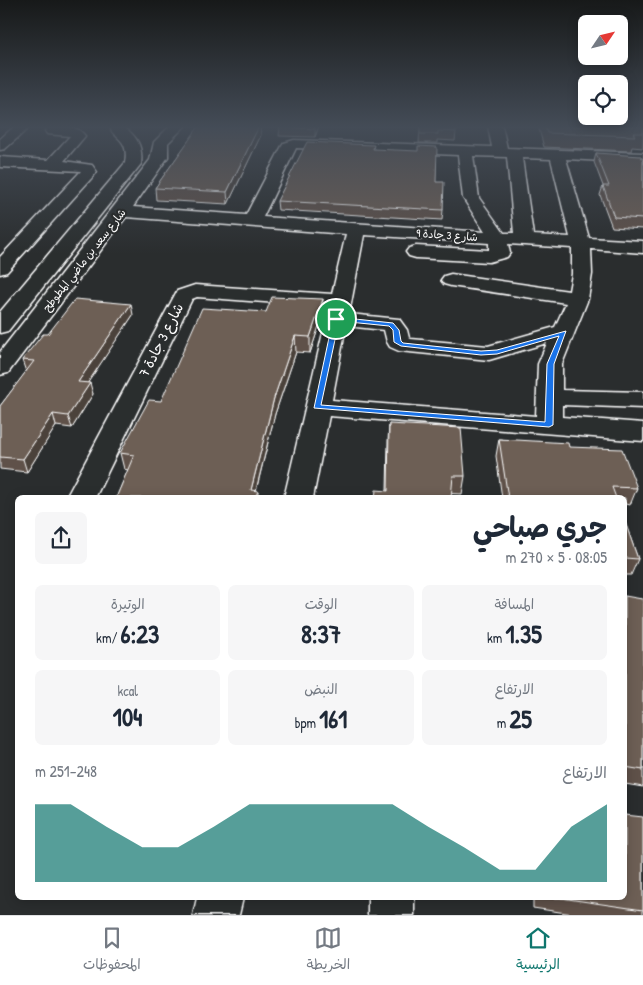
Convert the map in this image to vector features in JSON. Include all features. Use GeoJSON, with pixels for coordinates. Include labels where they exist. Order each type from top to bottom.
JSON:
{"type":"FeatureCollection","features":[{"type":"Feature","properties":{"kind":"street"},"geometry":{"type":"LineString","coordinates":[[0,268],[89,172],[87,169]]}},
{"type":"Feature","properties":{"kind":"street","name":"شارع سعد بن ماضي المطوطح"},"geometry":{"type":"LineString","coordinates":[[0,326],[129,169]]}},
{"type":"Feature","properties":{"kind":"street","name":"شارع سعد بن ماضي المطوطح"},"geometry":{"type":"LineString","coordinates":[[0,368],[152,169]]}},
{"type":"Feature","properties":{"kind":"street"},"geometry":{"type":"LineString","coordinates":[[252,221],[278,169]]}},
{"type":"Feature","properties":{"kind":"street"},"geometry":{"type":"LineString","coordinates":[[416,252],[498,254],[500,250],[498,238],[470,198],[468,169]]}},
{"type":"Feature","properties":{"kind":"street"},"geometry":{"type":"LineString","coordinates":[[510,169],[524,240]]}},
{"type":"Feature","properties":{"kind":"street"},"geometry":{"type":"LineString","coordinates":[[549,425],[550,364],[578,299],[582,274],[581,251],[561,169]]}},
{"type":"Feature","properties":{"kind":"street","name":"شارع 3 جادة 9"},"geometry":{"type":"LineString","coordinates":[[121,211],[524,240],[581,251],[643,259]]}},
{"type":"Feature","properties":{"kind":"street"},"geometry":{"type":"LineString","coordinates":[[299,495],[356,229]]}},
{"type":"Feature","properties":{"kind":"street"},"geometry":{"type":"LineString","coordinates":[[0,268],[44,272]]}},
{"type":"Feature","properties":{"kind":"street"},"geometry":{"type":"LineString","coordinates":[[451,280],[578,299]]}},
{"type":"Feature","properties":{"kind":"street","name":"شارع 3 جادة 7"},"geometry":{"type":"LineString","coordinates":[[82,495],[184,295],[195,292],[338,310]]}},
{"type":"Feature","properties":{"kind":"street"},"geometry":{"type":"LineString","coordinates":[[338,310],[391,324],[396,330],[398,342],[401,344],[481,353],[497,352],[563,332]]}},
{"type":"Feature","properties":{"kind":"street"},"geometry":{"type":"LineString","coordinates":[[550,397],[643,400]]}},
{"type":"Feature","properties":{"kind":"street"},"geometry":{"type":"LineString","coordinates":[[317,407],[643,432]]}},
{"type":"Feature","properties":{"kind":"street"},"geometry":{"type":"LineString","coordinates":[[216,915],[220,900]]}},
{"type":"Feature","properties":{"kind":"street"},"geometry":{"type":"LineString","coordinates":[[391,900],[391,915]]}},
{"type":"Feature","properties":{"kind":"building"},"geometry":{"type":"Polygon","coordinates":[[[169,169],[238,169],[227,192],[155,188],[169,169]]]}},
{"type":"Feature","properties":{"kind":"building"},"geometry":{"type":"Polygon","coordinates":[[[293,169],[436,169],[436,182],[444,182],[443,210],[277,201],[293,169]]]}},
{"type":"Feature","properties":{"kind":"building"},"geometry":{"type":"Polygon","coordinates":[[[602,169],[643,169],[643,219],[614,217],[603,186],[609,186],[602,169]]]}},
{"type":"Feature","properties":{"kind":"building"},"geometry":{"type":"Polygon","coordinates":[[[272,297],[323,299],[310,337],[295,336],[274,398],[251,490],[258,491],[256,495],[117,495],[134,455],[120,453],[149,400],[161,401],[202,308],[266,312],[272,297]]]}},
{"type":"Feature","properties":{"kind":"building"},"geometry":{"type":"Polygon","coordinates":[[[75,299],[131,304],[78,382],[90,383],[68,416],[53,414],[23,459],[0,457],[0,406],[34,361],[22,360],[43,334],[48,334],[75,299]]]}},
{"type":"Feature","properties":{"kind":"building"},"geometry":{"type":"Polygon","coordinates":[[[389,424],[461,428],[465,476],[453,476],[451,495],[375,495],[376,490],[388,491],[389,424]]]}},
{"type":"Feature","properties":{"kind":"building"},"geometry":{"type":"Polygon","coordinates":[[[499,439],[568,443],[569,447],[622,449],[637,488],[612,487],[615,495],[508,495],[499,439]]]}},
{"type":"Feature","properties":{"kind":"building"},"geometry":{"type":"Polygon","coordinates":[[[627,528],[638,559],[627,558],[627,528]]]}},
{"type":"Feature","properties":{"kind":"building"},"geometry":{"type":"Polygon","coordinates":[[[627,596],[642,599],[643,604],[643,770],[627,767],[627,596]]]}},
{"type":"Feature","properties":{"kind":"building"},"geometry":{"type":"Polygon","coordinates":[[[627,815],[643,817],[643,910],[575,900],[627,900],[627,815]]]}},
{"type":"Feature","properties":{"kind":"route"},"geometry":{"type":"LineString","coordinates":[[336,319],[391,324],[396,330],[398,342],[407,346],[481,353],[497,352],[563,332],[550,364],[549,425],[317,407],[336,319]]}}]}
